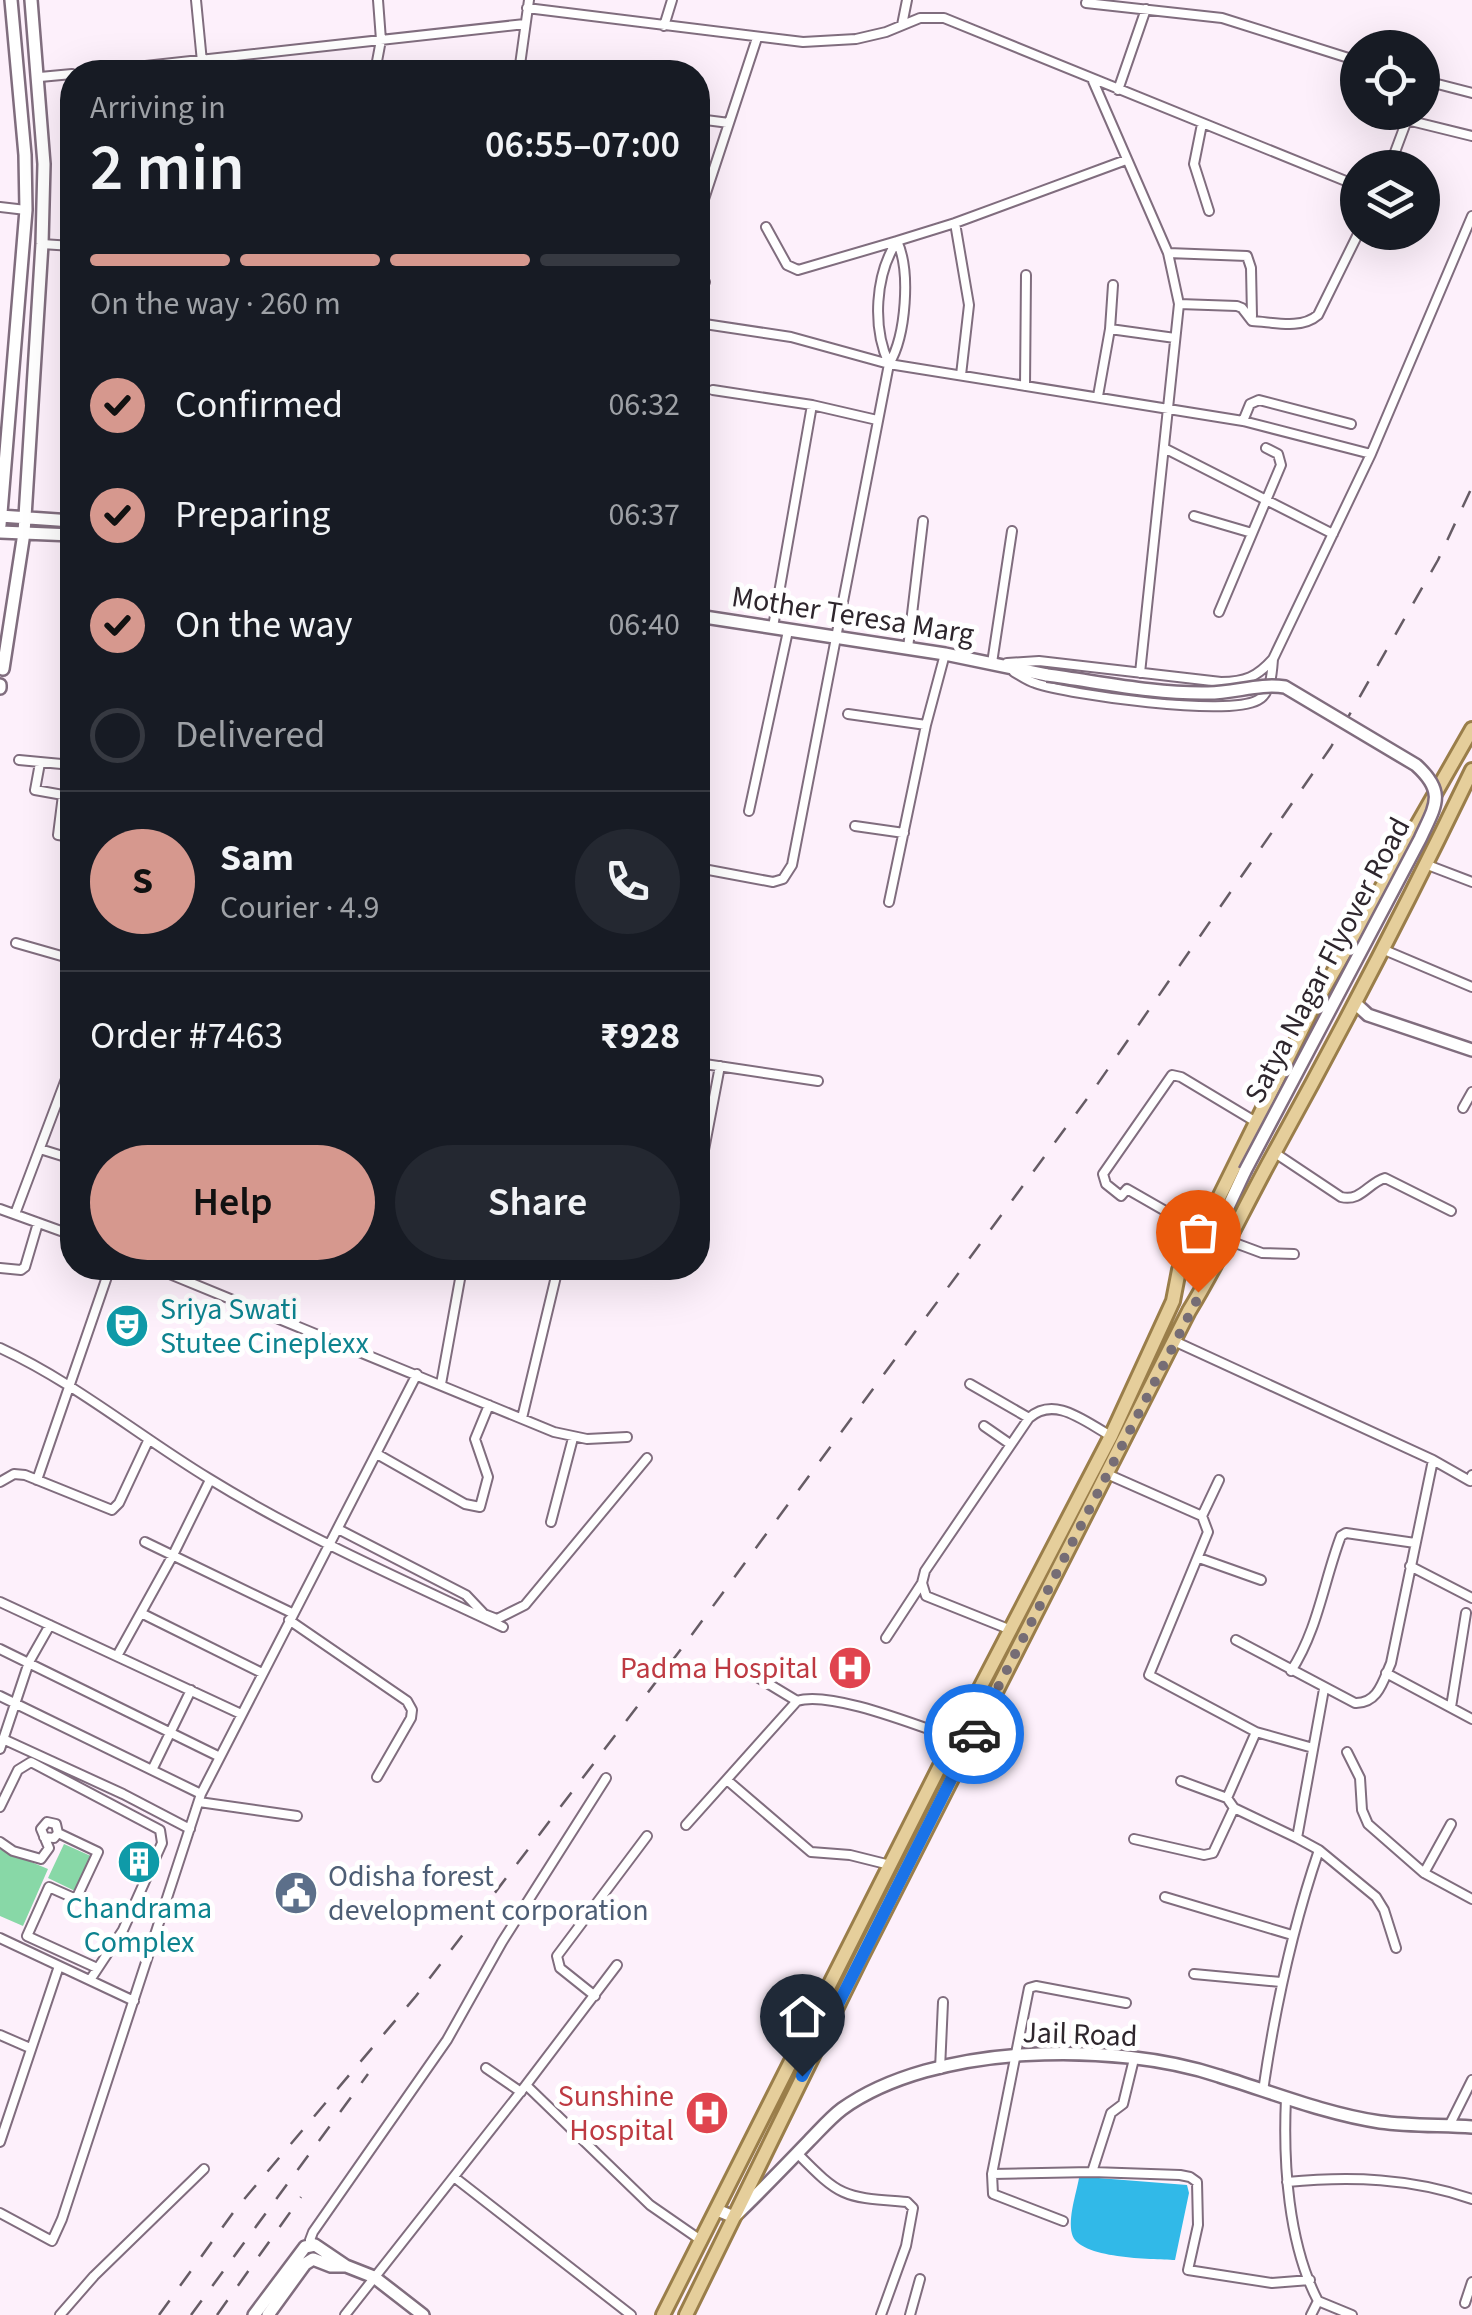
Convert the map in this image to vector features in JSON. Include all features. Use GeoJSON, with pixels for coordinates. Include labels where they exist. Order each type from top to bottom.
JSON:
{"type":"FeatureCollection","features":[{"type":"Feature","properties":{"kind":"main road"},"geometry":{"type":"LineString","coordinates":[[663,2315],[1110,1436],[1173,1301],[1180,1270],[1324,987],[1472,729]]}},
{"type":"Feature","properties":{"kind":"main road"},"geometry":{"type":"LineString","coordinates":[[686,2315],[844,1992],[1174,1341],[1355,1003],[1472,770]]}},
{"type":"Feature","properties":{"kind":"main road"},"geometry":{"type":"LineString","coordinates":[[1384,886],[1408,898]]}},
{"type":"Feature","properties":{"kind":"main road"},"geometry":{"type":"LineString","coordinates":[[1180,1270],[1192,1263],[1201,1264],[1205,1285]]}},
{"type":"Feature","properties":{"kind":"main road"},"geometry":{"type":"LineString","coordinates":[[1180,1270],[1185,1290],[1205,1285]]}},
{"type":"Feature","properties":{"kind":"street"},"geometry":{"type":"LineString","coordinates":[[10,0],[25,155],[26,210],[0,528],[60,534]]}},
{"type":"Feature","properties":{"kind":"street"},"geometry":{"type":"LineString","coordinates":[[0,686],[24,533],[42,244],[44,164],[31,0]]}},
{"type":"Feature","properties":{"kind":"street"},"geometry":{"type":"LineString","coordinates":[[196,0],[202,60]]}},
{"type":"Feature","properties":{"kind":"street"},"geometry":{"type":"LineString","coordinates":[[377,60],[381,40],[378,0]]}},
{"type":"Feature","properties":{"kind":"street"},"geometry":{"type":"LineString","coordinates":[[664,26],[672,0]]}},
{"type":"Feature","properties":{"kind":"street"},"geometry":{"type":"LineString","coordinates":[[902,25],[908,0]]}},
{"type":"Feature","properties":{"kind":"street"},"geometry":{"type":"LineString","coordinates":[[1086,3],[1222,18],[1340,55]]}},
{"type":"Feature","properties":{"kind":"street"},"geometry":{"type":"LineString","coordinates":[[520,60],[528,4],[664,26],[803,42],[886,32],[931,16],[1340,179]]}},
{"type":"Feature","properties":{"kind":"street"},"geometry":{"type":"LineString","coordinates":[[1118,90],[1146,10]]}},
{"type":"Feature","properties":{"kind":"street"},"geometry":{"type":"LineString","coordinates":[[218,60],[525,24]]}},
{"type":"Feature","properties":{"kind":"street"},"geometry":{"type":"LineString","coordinates":[[710,181],[757,38]]}},
{"type":"Feature","properties":{"kind":"street"},"geometry":{"type":"LineString","coordinates":[[40,78],[60,76]]}},
{"type":"Feature","properties":{"kind":"street"},"geometry":{"type":"LineString","coordinates":[[1093,81],[1168,252],[1179,304],[1140,673]]}},
{"type":"Feature","properties":{"kind":"street"},"geometry":{"type":"LineString","coordinates":[[1440,85],[1472,93]]}},
{"type":"Feature","properties":{"kind":"street"},"geometry":{"type":"LineString","coordinates":[[710,120],[729,122]]}},
{"type":"Feature","properties":{"kind":"street"},"geometry":{"type":"LineString","coordinates":[[1202,124],[1194,164],[1209,211]]}},
{"type":"Feature","properties":{"kind":"street"},"geometry":{"type":"LineString","coordinates":[[1440,126],[1472,136]]}},
{"type":"Feature","properties":{"kind":"street"},"geometry":{"type":"LineString","coordinates":[[766,227],[787,265],[798,270],[955,223],[1126,160]]}},
{"type":"Feature","properties":{"kind":"street"},"geometry":{"type":"LineString","coordinates":[[0,207],[26,210]]}},
{"type":"Feature","properties":{"kind":"street"},"geometry":{"type":"LineString","coordinates":[[1273,658],[1371,454],[1472,216]]}},
{"type":"Feature","properties":{"kind":"street"},"geometry":{"type":"LineString","coordinates":[[955,223],[969,306],[961,375]]}},
{"type":"Feature","properties":{"kind":"street"},"geometry":{"type":"LineString","coordinates":[[710,870],[773,882],[788,873],[877,420],[889,364],[898,350],[906,267],[897,240]]}},
{"type":"Feature","properties":{"kind":"street"},"geometry":{"type":"LineString","coordinates":[[889,364],[880,346],[878,328],[886,257],[897,240]]}},
{"type":"Feature","properties":{"kind":"street"},"geometry":{"type":"LineString","coordinates":[[42,244],[60,245]]}},
{"type":"Feature","properties":{"kind":"street"},"geometry":{"type":"LineString","coordinates":[[1179,304],[1237,306],[1252,321],[1311,321],[1318,315],[1351,250]]}},
{"type":"Feature","properties":{"kind":"street"},"geometry":{"type":"LineString","coordinates":[[1168,252],[1247,256],[1251,268],[1252,321]]}},
{"type":"Feature","properties":{"kind":"street"},"geometry":{"type":"LineString","coordinates":[[1026,275],[1026,386]]}},
{"type":"Feature","properties":{"kind":"street"},"geometry":{"type":"LineString","coordinates":[[1098,396],[1113,285]]}},
{"type":"Feature","properties":{"kind":"street"},"geometry":{"type":"LineString","coordinates":[[710,326],[810,342],[889,364],[1242,421],[1371,454]]}},
{"type":"Feature","properties":{"kind":"street"},"geometry":{"type":"LineString","coordinates":[[1110,329],[1175,338]]}},
{"type":"Feature","properties":{"kind":"street"},"geometry":{"type":"LineString","coordinates":[[713,390],[812,405],[877,420]]}},
{"type":"Feature","properties":{"kind":"street"},"geometry":{"type":"LineString","coordinates":[[1242,421],[1250,404],[1258,400],[1351,424]]}},
{"type":"Feature","properties":{"kind":"street"},"geometry":{"type":"LineString","coordinates":[[773,627],[812,405]]}},
{"type":"Feature","properties":{"kind":"street"},"geometry":{"type":"LineString","coordinates":[[1219,612],[1281,465],[1278,454],[1266,448]]}},
{"type":"Feature","properties":{"kind":"street"},"geometry":{"type":"LineString","coordinates":[[1166,449],[1333,534]]}},
{"type":"Feature","properties":{"kind":"street"},"geometry":{"type":"LineString","coordinates":[[0,516],[60,520]]}},
{"type":"Feature","properties":{"kind":"street"},"geometry":{"type":"LineString","coordinates":[[1194,516],[1252,533]]}},
{"type":"Feature","properties":{"kind":"street"},"geometry":{"type":"LineString","coordinates":[[908,648],[923,521]]}},
{"type":"Feature","properties":{"kind":"street"},"geometry":{"type":"LineString","coordinates":[[996,663],[1012,532]]}},
{"type":"Feature","properties":{"kind":"street","name":"Mother Teresa Marg"},"geometry":{"type":"LineString","coordinates":[[710,618],[945,654],[1046,674]]}},
{"type":"Feature","properties":{"kind":"street"},"geometry":{"type":"LineString","coordinates":[[748,811],[788,630]]}},
{"type":"Feature","properties":{"kind":"street"},"geometry":{"type":"LineString","coordinates":[[889,902],[945,654]]}},
{"type":"Feature","properties":{"kind":"street","name":"Mother Teresa Marg"},"geometry":{"type":"LineString","coordinates":[[996,663],[1039,661],[1240,682],[1262,671],[1273,658]]}},
{"type":"Feature","properties":{"kind":"street","name":"Mother Teresa Marg"},"geometry":{"type":"LineString","coordinates":[[996,663],[1032,683],[1066,690],[1173,704],[1232,706],[1262,698],[1273,658]]}},
{"type":"Feature","properties":{"kind":"street","name":"Satya Nagar Flyover Road"},"geometry":{"type":"LineString","coordinates":[[1046,674],[1179,692],[1286,687],[1416,765],[1428,775],[1436,790],[1436,803],[1420,839],[1245,1171],[1201,1264]]}},
{"type":"Feature","properties":{"kind":"street"},"geometry":{"type":"LineString","coordinates":[[848,714],[926,725]]}},
{"type":"Feature","properties":{"kind":"street"},"geometry":{"type":"LineString","coordinates":[[19,760],[60,765]]}},
{"type":"Feature","properties":{"kind":"street"},"geometry":{"type":"LineString","coordinates":[[40,763],[36,790],[60,794]]}},
{"type":"Feature","properties":{"kind":"street"},"geometry":{"type":"LineString","coordinates":[[855,826],[904,833]]}},
{"type":"Feature","properties":{"kind":"street"},"geometry":{"type":"LineString","coordinates":[[1425,864],[1472,882]]}},
{"type":"Feature","properties":{"kind":"street"},"geometry":{"type":"LineString","coordinates":[[16,943],[60,956]]}},
{"type":"Feature","properties":{"kind":"street"},"geometry":{"type":"LineString","coordinates":[[1382,949],[1472,986]]}},
{"type":"Feature","properties":{"kind":"street"},"geometry":{"type":"LineString","coordinates":[[1355,1003],[1368,1015],[1472,1050]]}},
{"type":"Feature","properties":{"kind":"street"},"geometry":{"type":"LineString","coordinates":[[710,1065],[818,1081]]}},
{"type":"Feature","properties":{"kind":"street"},"geometry":{"type":"LineString","coordinates":[[710,1118],[720,1066]]}},
{"type":"Feature","properties":{"kind":"street"},"geometry":{"type":"LineString","coordinates":[[1202,1232],[1127,1188],[1121,1196],[1106,1184],[1103,1174],[1172,1075],[1182,1077],[1256,1122]]}},
{"type":"Feature","properties":{"kind":"street"},"geometry":{"type":"LineString","coordinates":[[1464,1108],[1472,1092]]}},
{"type":"Feature","properties":{"kind":"street"},"geometry":{"type":"LineString","coordinates":[[15,1214],[60,1095]]}},
{"type":"Feature","properties":{"kind":"street"},"geometry":{"type":"LineString","coordinates":[[40,1149],[60,1155]]}},
{"type":"Feature","properties":{"kind":"street"},"geometry":{"type":"LineString","coordinates":[[1275,1152],[1341,1198],[1359,1196],[1385,1178],[1450,1211]]}},
{"type":"Feature","properties":{"kind":"street"},"geometry":{"type":"LineString","coordinates":[[0,1208],[60,1231]]}},
{"type":"Feature","properties":{"kind":"street"},"geometry":{"type":"LineString","coordinates":[[0,1268],[21,1270],[25,1266],[38,1223]]}},
{"type":"Feature","properties":{"kind":"street"},"geometry":{"type":"LineString","coordinates":[[1227,1240],[1262,1253],[1294,1254]]}},
{"type":"Feature","properties":{"kind":"street"},"geometry":{"type":"LineString","coordinates":[[37,1480],[106,1280]]}},
{"type":"Feature","properties":{"kind":"street"},"geometry":{"type":"LineString","coordinates":[[185,1280],[573,1438],[627,1437]]}},
{"type":"Feature","properties":{"kind":"street"},"geometry":{"type":"LineString","coordinates":[[441,1384],[460,1280]]}},
{"type":"Feature","properties":{"kind":"street"},"geometry":{"type":"LineString","coordinates":[[522,1418],[555,1280]]}},
{"type":"Feature","properties":{"kind":"street"},"geometry":{"type":"LineString","coordinates":[[1174,1341],[1471,1479]]}},
{"type":"Feature","properties":{"kind":"street"},"geometry":{"type":"LineString","coordinates":[[0,1348],[42,1368],[210,1480],[328,1544],[502,1627]]}},
{"type":"Feature","properties":{"kind":"street"},"geometry":{"type":"LineString","coordinates":[[0,2213],[52,2242],[200,1798],[417,1374]]}},
{"type":"Feature","properties":{"kind":"street"},"geometry":{"type":"LineString","coordinates":[[970,1384],[1028,1418]]}},
{"type":"Feature","properties":{"kind":"street"},"geometry":{"type":"LineString","coordinates":[[377,1454],[465,1504],[480,1507],[488,1477],[475,1439],[489,1405]]}},
{"type":"Feature","properties":{"kind":"street"},"geometry":{"type":"LineString","coordinates":[[886,1638],[922,1583],[931,1560],[1028,1418],[1040,1408],[1057,1407],[1110,1436]]}},
{"type":"Feature","properties":{"kind":"street"},"geometry":{"type":"LineString","coordinates":[[984,1426],[1010,1444]]}},
{"type":"Feature","properties":{"kind":"street"},"geometry":{"type":"LineString","coordinates":[[552,1522],[573,1438]]}},
{"type":"Feature","properties":{"kind":"street"},"geometry":{"type":"LineString","coordinates":[[0,1482],[14,1474],[112,1510],[120,1502],[148,1441]]}},
{"type":"Feature","properties":{"kind":"street"},"geometry":{"type":"LineString","coordinates":[[338,1529],[466,1595],[484,1614],[497,1619],[524,1605],[647,1458]]}},
{"type":"Feature","properties":{"kind":"street"},"geometry":{"type":"LineString","coordinates":[[1236,1640],[1361,1704],[1377,1693],[1386,1673],[1433,1460]]}},
{"type":"Feature","properties":{"kind":"street"},"geometry":{"type":"LineString","coordinates":[[1107,1474],[1202,1516],[1208,1532],[1150,1675],[1256,1732],[1313,1748]]}},
{"type":"Feature","properties":{"kind":"street"},"geometry":{"type":"LineString","coordinates":[[117,1656],[174,1556],[210,1480]]}},
{"type":"Feature","properties":{"kind":"street"},"geometry":{"type":"LineString","coordinates":[[1202,1516],[1219,1480]]}},
{"type":"Feature","properties":{"kind":"street"},"geometry":{"type":"LineString","coordinates":[[1291,1670],[1301,1656],[1341,1536],[1346,1533],[1414,1543]]}},
{"type":"Feature","properties":{"kind":"street"},"geometry":{"type":"LineString","coordinates":[[145,1542],[291,1616],[407,1701],[411,1718],[377,1777]]}},
{"type":"Feature","properties":{"kind":"street"},"geometry":{"type":"LineString","coordinates":[[1198,1558],[1261,1580]]}},
{"type":"Feature","properties":{"kind":"street"},"geometry":{"type":"LineString","coordinates":[[1410,1566],[1472,1598]]}},
{"type":"Feature","properties":{"kind":"street"},"geometry":{"type":"LineString","coordinates":[[922,1583],[926,1596],[1011,1630]]}},
{"type":"Feature","properties":{"kind":"street"},"geometry":{"type":"LineString","coordinates":[[0,1602],[242,1714]]}},
{"type":"Feature","properties":{"kind":"street"},"geometry":{"type":"LineString","coordinates":[[140,1613],[262,1673]]}},
{"type":"Feature","properties":{"kind":"street"},"geometry":{"type":"LineString","coordinates":[[1451,1707],[1466,1614]]}},
{"type":"Feature","properties":{"kind":"street"},"geometry":{"type":"LineString","coordinates":[[50,1625],[29,1662],[2,1744],[190,1829]]}},
{"type":"Feature","properties":{"kind":"street"},"geometry":{"type":"LineString","coordinates":[[0,1649],[220,1757]]}},
{"type":"Feature","properties":{"kind":"street"},"geometry":{"type":"LineString","coordinates":[[744,1669],[797,1701],[831,1700],[954,1738]]}},
{"type":"Feature","properties":{"kind":"street"},"geometry":{"type":"LineString","coordinates":[[1386,1673],[1472,1718]]}},
{"type":"Feature","properties":{"kind":"street"},"geometry":{"type":"LineString","coordinates":[[1297,1838],[1324,1688]]}},
{"type":"Feature","properties":{"kind":"street"},"geometry":{"type":"LineString","coordinates":[[152,1770],[191,1690]]}},
{"type":"Feature","properties":{"kind":"street"},"geometry":{"type":"LineString","coordinates":[[0,1696],[152,1770],[200,1798],[297,1816]]}},
{"type":"Feature","properties":{"kind":"street"},"geometry":{"type":"LineString","coordinates":[[686,1825],[797,1701]]}},
{"type":"Feature","properties":{"kind":"street"},"geometry":{"type":"LineString","coordinates":[[1227,1798],[1256,1732]]}},
{"type":"Feature","properties":{"kind":"street"},"geometry":{"type":"LineString","coordinates":[[1346,1752],[1360,1778],[1362,1810],[1368,1824],[1424,1873],[1472,1899]]}},
{"type":"Feature","properties":{"kind":"street"},"geometry":{"type":"LineString","coordinates":[[0,1807],[18,1770],[31,1762],[160,1830],[162,1843],[123,1930],[90,1980]]}},
{"type":"Feature","properties":{"kind":"street"},"geometry":{"type":"LineString","coordinates":[[423,2315],[374,2277],[346,2266],[310,2240],[446,2040],[502,1942],[606,1778]]}},
{"type":"Feature","properties":{"kind":"street"},"geometry":{"type":"LineString","coordinates":[[726,1780],[811,1852],[850,1855],[890,1865]]}},
{"type":"Feature","properties":{"kind":"street"},"geometry":{"type":"LineString","coordinates":[[1181,1781],[1227,1798],[1234,1808],[1319,1850],[1376,1898],[1396,1948]]}},
{"type":"Feature","properties":{"kind":"street"},"geometry":{"type":"LineString","coordinates":[[1134,1839],[1213,1854],[1234,1808]]}},
{"type":"Feature","properties":{"kind":"street"},"geometry":{"type":"LineString","coordinates":[[0,1842],[14,1852],[41,1859],[48,1848],[41,1829],[47,1822],[56,1824],[58,1832],[54,1838],[44,1837]]}},
{"type":"Feature","properties":{"kind":"street"},"geometry":{"type":"LineString","coordinates":[[1424,1873],[1451,1824]]}},
{"type":"Feature","properties":{"kind":"street"},"geometry":{"type":"LineString","coordinates":[[58,1832],[98,1852],[76,1899],[49,1887],[27,1936],[97,1968]]}},
{"type":"Feature","properties":{"kind":"street"},"geometry":{"type":"LineString","coordinates":[[595,1996],[560,1968],[557,1956],[647,1836]]}},
{"type":"Feature","properties":{"kind":"street"},"geometry":{"type":"LineString","coordinates":[[1264,2092],[1280,1982],[1319,1850]]}},
{"type":"Feature","properties":{"kind":"street"},"geometry":{"type":"LineString","coordinates":[[1165,1897],[1292,1935]]}},
{"type":"Feature","properties":{"kind":"street"},"geometry":{"type":"LineString","coordinates":[[0,1938],[134,2001]]}},
{"type":"Feature","properties":{"kind":"street"},"geometry":{"type":"LineString","coordinates":[[0,2142],[58,1966]]}},
{"type":"Feature","properties":{"kind":"street"},"geometry":{"type":"LineString","coordinates":[[344,2315],[617,1966]]}},
{"type":"Feature","properties":{"kind":"street"},"geometry":{"type":"LineString","coordinates":[[1194,1974],[1280,1982]]}},
{"type":"Feature","properties":{"kind":"street"},"geometry":{"type":"LineString","coordinates":[[1063,2221],[993,2194],[992,2174],[1030,1988],[1126,2004]]}},
{"type":"Feature","properties":{"kind":"street"},"geometry":{"type":"LineString","coordinates":[[940,2068],[943,2002]]}},
{"type":"Feature","properties":{"kind":"street"},"geometry":{"type":"LineString","coordinates":[[0,2036],[30,2048]]}},
{"type":"Feature","properties":{"kind":"street","name":"Jail Road"},"geometry":{"type":"LineString","coordinates":[[734,2218],[840,2110],[887,2083],[940,2068],[1015,2055],[1052,2053],[1134,2059],[1206,2072],[1264,2092],[1380,2122],[1472,2127]]}},
{"type":"Feature","properties":{"kind":"street"},"geometry":{"type":"LineString","coordinates":[[1092,2172],[1110,2113],[1123,2104],[1134,2059]]}},
{"type":"Feature","properties":{"kind":"street"},"geometry":{"type":"LineString","coordinates":[[486,2068],[524,2089],[650,2205],[702,2241]]}},
{"type":"Feature","properties":{"kind":"street"},"geometry":{"type":"LineString","coordinates":[[1449,2126],[1472,2080]]}},
{"type":"Feature","properties":{"kind":"street"},"geometry":{"type":"LineString","coordinates":[[1286,2098],[1283,2148],[1296,2248],[1318,2301],[1352,2315]]}},
{"type":"Feature","properties":{"kind":"street"},"geometry":{"type":"LineString","coordinates":[[797,2153],[827,2184],[848,2196],[907,2202],[913,2208],[906,2246],[881,2315]]}},
{"type":"Feature","properties":{"kind":"street"},"geometry":{"type":"LineString","coordinates":[[60,2315],[94,2276],[204,2169]]}},
{"type":"Feature","properties":{"kind":"street"},"geometry":{"type":"LineString","coordinates":[[992,2174],[1180,2175],[1198,2182],[1198,2225],[1188,2270],[1272,2283],[1310,2280]]}},
{"type":"Feature","properties":{"kind":"street"},"geometry":{"type":"LineString","coordinates":[[454,2177],[631,2315]]}},
{"type":"Feature","properties":{"kind":"street"},"geometry":{"type":"LineString","coordinates":[[1287,2182],[1327,2178],[1388,2180],[1436,2187],[1472,2200]]}},
{"type":"Feature","properties":{"kind":"street"},"geometry":{"type":"LineString","coordinates":[[718,2210],[734,2218]]}},
{"type":"Feature","properties":{"kind":"street"},"geometry":{"type":"LineString","coordinates":[[254,2315],[298,2255],[305,2247],[315,2245]]}},
{"type":"Feature","properties":{"kind":"street"},"geometry":{"type":"LineString","coordinates":[[268,2315],[308,2260],[346,2266]]}},
{"type":"Feature","properties":{"kind":"street"},"geometry":{"type":"LineString","coordinates":[[910,2315],[920,2279]]}},
{"type":"Feature","properties":{"kind":"street"},"geometry":{"type":"LineString","coordinates":[[1464,2303],[1472,2282]]}},
{"type":"Feature","properties":{"kind":"street"},"geometry":{"type":"LineString","coordinates":[[1311,2315],[1318,2301]]}},
{"type":"Feature","properties":{"kind":"green space"},"geometry":{"type":"Polygon","coordinates":[[[64,1844],[93,1857],[77,1892],[48,1878],[64,1844]]]}},
{"type":"Feature","properties":{"kind":"green space"},"geometry":{"type":"Polygon","coordinates":[[[0,1849],[48,1869],[23,1926],[0,1916],[0,1849]]]}},
{"type":"Feature","properties":{"kind":"water"},"geometry":{"type":"Polygon","coordinates":[[[1079,2178],[1187,2185],[1189,2193],[1175,2260],[1101,2253],[1077,2242],[1072,2234],[1072,2213],[1079,2178]]]}},
{"type":"Feature","properties":{"kind":"railway"},"geometry":{"type":"LineString","coordinates":[[159,2315],[235,2210],[416,1996],[688,1640],[1092,1092],[1331,747],[1438,560],[1472,487]]}},
{"type":"Feature","properties":{"kind":"railway"},"geometry":{"type":"LineString","coordinates":[[191,2315],[368,2074]]}},
{"type":"Feature","properties":{"kind":"railway"},"geometry":{"type":"LineString","coordinates":[[217,2315],[301,2197]]}},
{"type":"Feature","properties":{"kind":"way so far"},"geometry":{"type":"LineString","coordinates":[[974,1734],[1202,1290],[1198,1292]]}},
{"type":"Feature","properties":{"kind":"place","name":"Sriya Swati Stutee Cineplexx"},"geometry":{"type":"Point","coordinates":[127,1326]}},
{"type":"Feature","properties":{"kind":"place","name":"Padma Hospital"},"geometry":{"type":"Point","coordinates":[850,1668]}},
{"type":"Feature","properties":{"kind":"place","name":"Chandrama Complex"},"geometry":{"type":"Point","coordinates":[139,1862]}},
{"type":"Feature","properties":{"kind":"place","name":"Odisha forest development corporation"},"geometry":{"type":"Point","coordinates":[296,1893]}},
{"type":"Feature","properties":{"kind":"place","name":"Sunshine Hospital"},"geometry":{"type":"Point","coordinates":[707,2113]}},
{"type":"Feature","properties":{"kind":"route"},"geometry":{"type":"LineString","coordinates":[[802,2076],[974,1734]]}}]}
